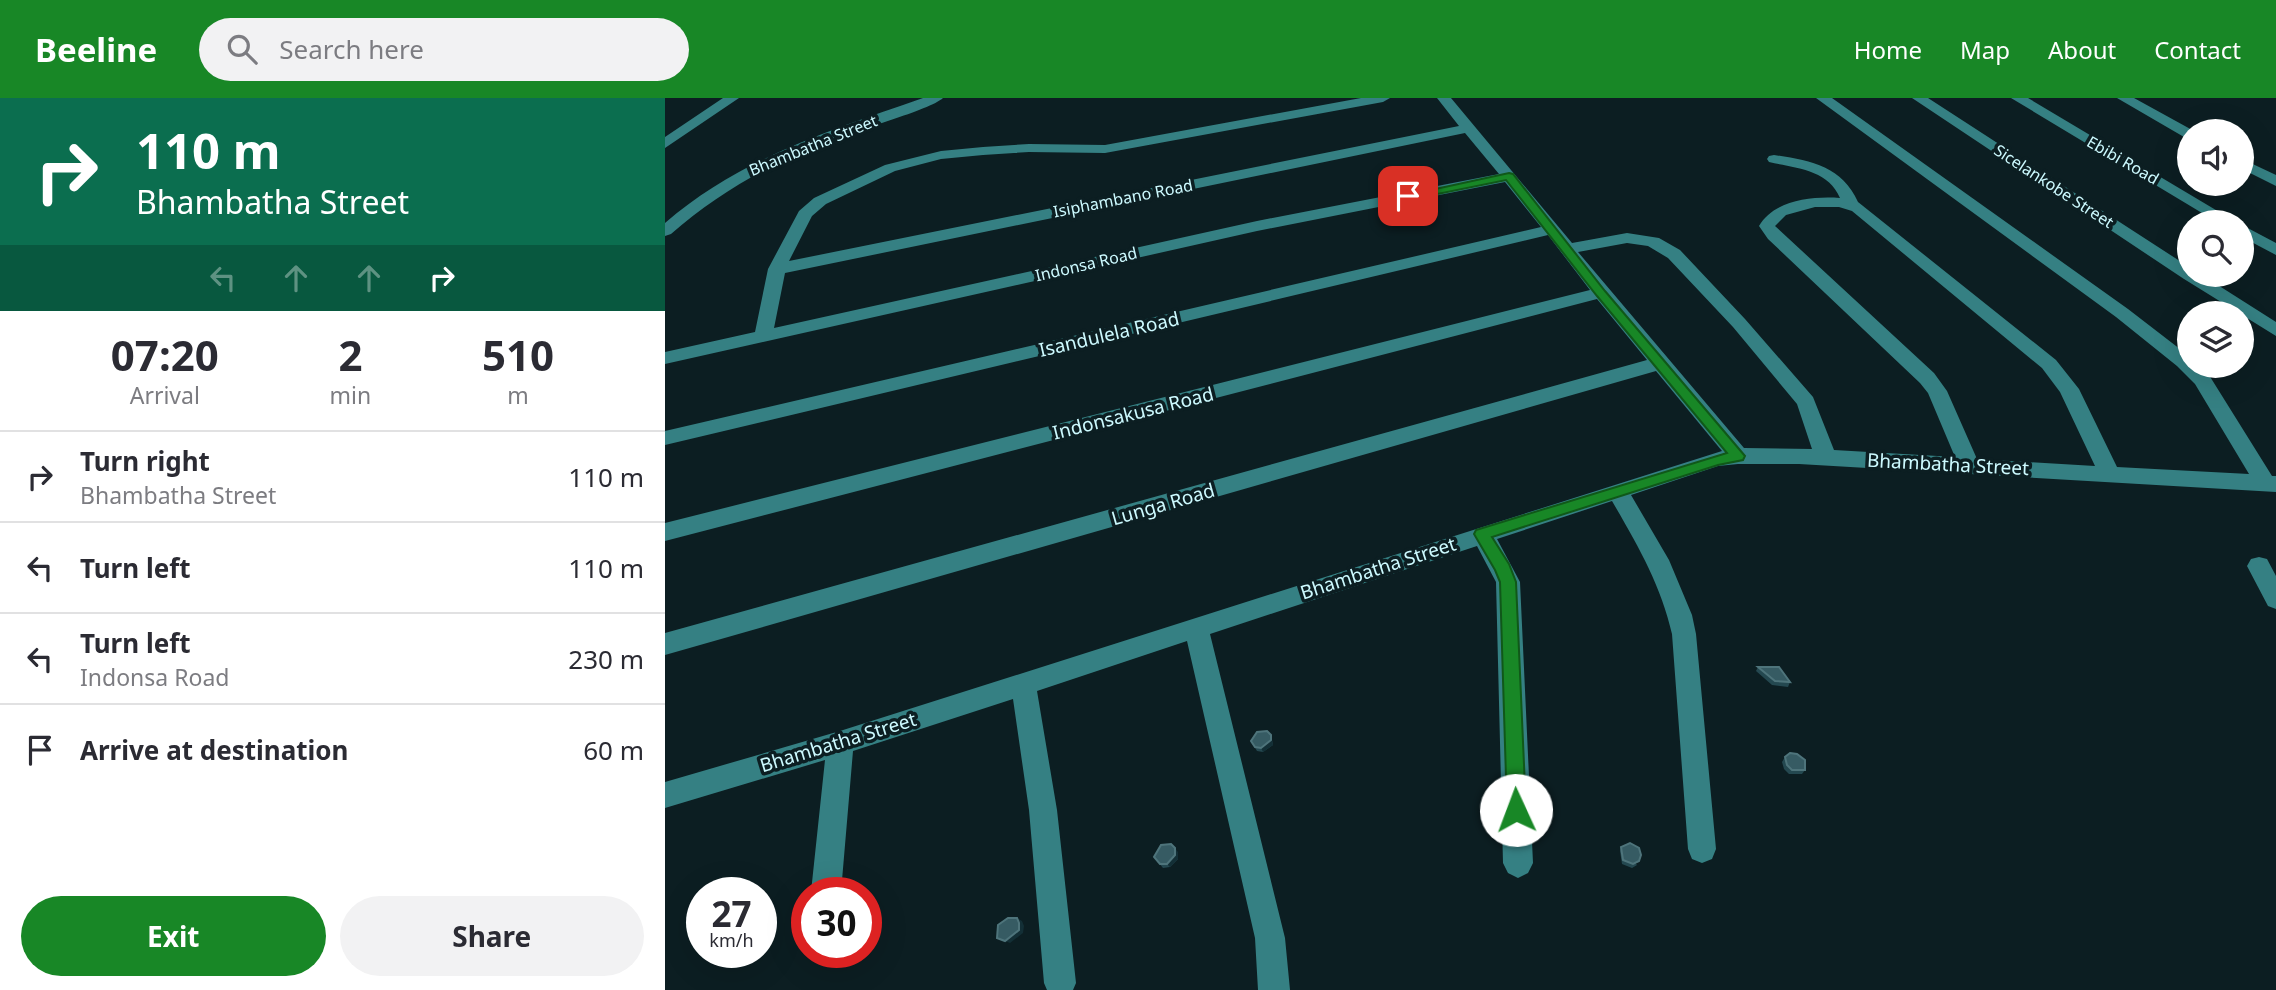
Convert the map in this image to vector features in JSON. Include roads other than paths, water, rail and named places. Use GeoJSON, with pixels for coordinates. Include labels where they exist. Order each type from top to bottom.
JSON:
{"type":"FeatureCollection","features":[{"type":"Feature","properties":{"kind":"street"},"geometry":{"type":"LineString","coordinates":[[665,144],[732,98]]}},
{"type":"Feature","properties":{"kind":"street","name":"Bhambatha Street"},"geometry":{"type":"LineString","coordinates":[[665,231],[710,193],[760,164],[936,98]]}},
{"type":"Feature","properties":{"kind":"street"},"geometry":{"type":"LineString","coordinates":[[763,337],[776,269],[801,221],[814,205],[853,184],[909,162],[941,155],[1017,148],[1105,149],[1383,98]]}},
{"type":"Feature","properties":{"kind":"street"},"geometry":{"type":"LineString","coordinates":[[1444,98],[1601,293],[1738,456]]}},
{"type":"Feature","properties":{"kind":"street"},"geometry":{"type":"LineString","coordinates":[[1823,98],[2111,305],[2184,362],[2202,380],[2271,483]]}},
{"type":"Feature","properties":{"kind":"street","name":"Sicelankobe Street"},"geometry":{"type":"LineString","coordinates":[[1919,98],[2177,266]]}},
{"type":"Feature","properties":{"kind":"street","name":"Ebibi Road"},"geometry":{"type":"LineString","coordinates":[[2018,98],[2208,210]]}},
{"type":"Feature","properties":{"kind":"street"},"geometry":{"type":"LineString","coordinates":[[2123,98],[2177,127]]}},
{"type":"Feature","properties":{"kind":"street","name":"Isiphambano Road"},"geometry":{"type":"LineString","coordinates":[[776,269],[1469,128]]}},
{"type":"Feature","properties":{"kind":"street"},"geometry":{"type":"LineString","coordinates":[[1774,159],[1805,164],[1825,172],[1843,187],[1850,203],[2049,364],[2069,389],[2110,474]]}},
{"type":"Feature","properties":{"kind":"street"},"geometry":{"type":"LineString","coordinates":[[2254,169],[2276,181]]}},
{"type":"Feature","properties":{"kind":"street","name":"Indonsa Road"},"geometry":{"type":"LineString","coordinates":[[665,358],[1257,226],[1509,177]]}},
{"type":"Feature","properties":{"kind":"street"},"geometry":{"type":"LineString","coordinates":[[1850,203],[1830,201],[1796,208],[1777,214],[1769,220],[1767,226],[1774,236],[1932,384],[1969,465]]}},
{"type":"Feature","properties":{"kind":"street","name":"Isandulela Road"},"geometry":{"type":"LineString","coordinates":[[665,438],[1552,229]]}},
{"type":"Feature","properties":{"kind":"street"},"geometry":{"type":"LineString","coordinates":[[2254,237],[2276,250]]}},
{"type":"Feature","properties":{"kind":"street"},"geometry":{"type":"LineString","coordinates":[[1568,249],[1627,238],[1653,242],[1674,254],[1739,323],[1806,402],[1826,458]]}},
{"type":"Feature","properties":{"kind":"street","name":"Sicelankobe Street"},"geometry":{"type":"LineString","coordinates":[[2210,287],[2276,330]]}},
{"type":"Feature","properties":{"kind":"street","name":"Indonsakusa Road"},"geometry":{"type":"LineString","coordinates":[[665,532],[1601,293]]}},
{"type":"Feature","properties":{"kind":"street","name":"Lunga Road"},"geometry":{"type":"LineString","coordinates":[[665,644],[1661,363]]}},
{"type":"Feature","properties":{"kind":"street","name":"Bhambatha Street"},"geometry":{"type":"LineString","coordinates":[[665,795],[840,743],[1717,459],[1738,456],[1826,458],[2271,483]]}},
{"type":"Feature","properties":{"kind":"street"},"geometry":{"type":"LineString","coordinates":[[1617,491],[1654,555],[1679,607],[1684,634],[1702,849]]}},
{"type":"Feature","properties":{"kind":"street"},"geometry":{"type":"LineString","coordinates":[[1482,534],[1508,582],[1518,863]]}},
{"type":"Feature","properties":{"kind":"street"},"geometry":{"type":"LineString","coordinates":[[2259,566],[2276,599]]}},
{"type":"Feature","properties":{"kind":"street"},"geometry":{"type":"LineString","coordinates":[[1196,627],[1270,938],[1274,990]]}},
{"type":"Feature","properties":{"kind":"street"},"geometry":{"type":"LineString","coordinates":[[1023,682],[1043,810],[1060,983]]}},
{"type":"Feature","properties":{"kind":"street"},"geometry":{"type":"LineString","coordinates":[[827,877],[840,743]]}}]}
